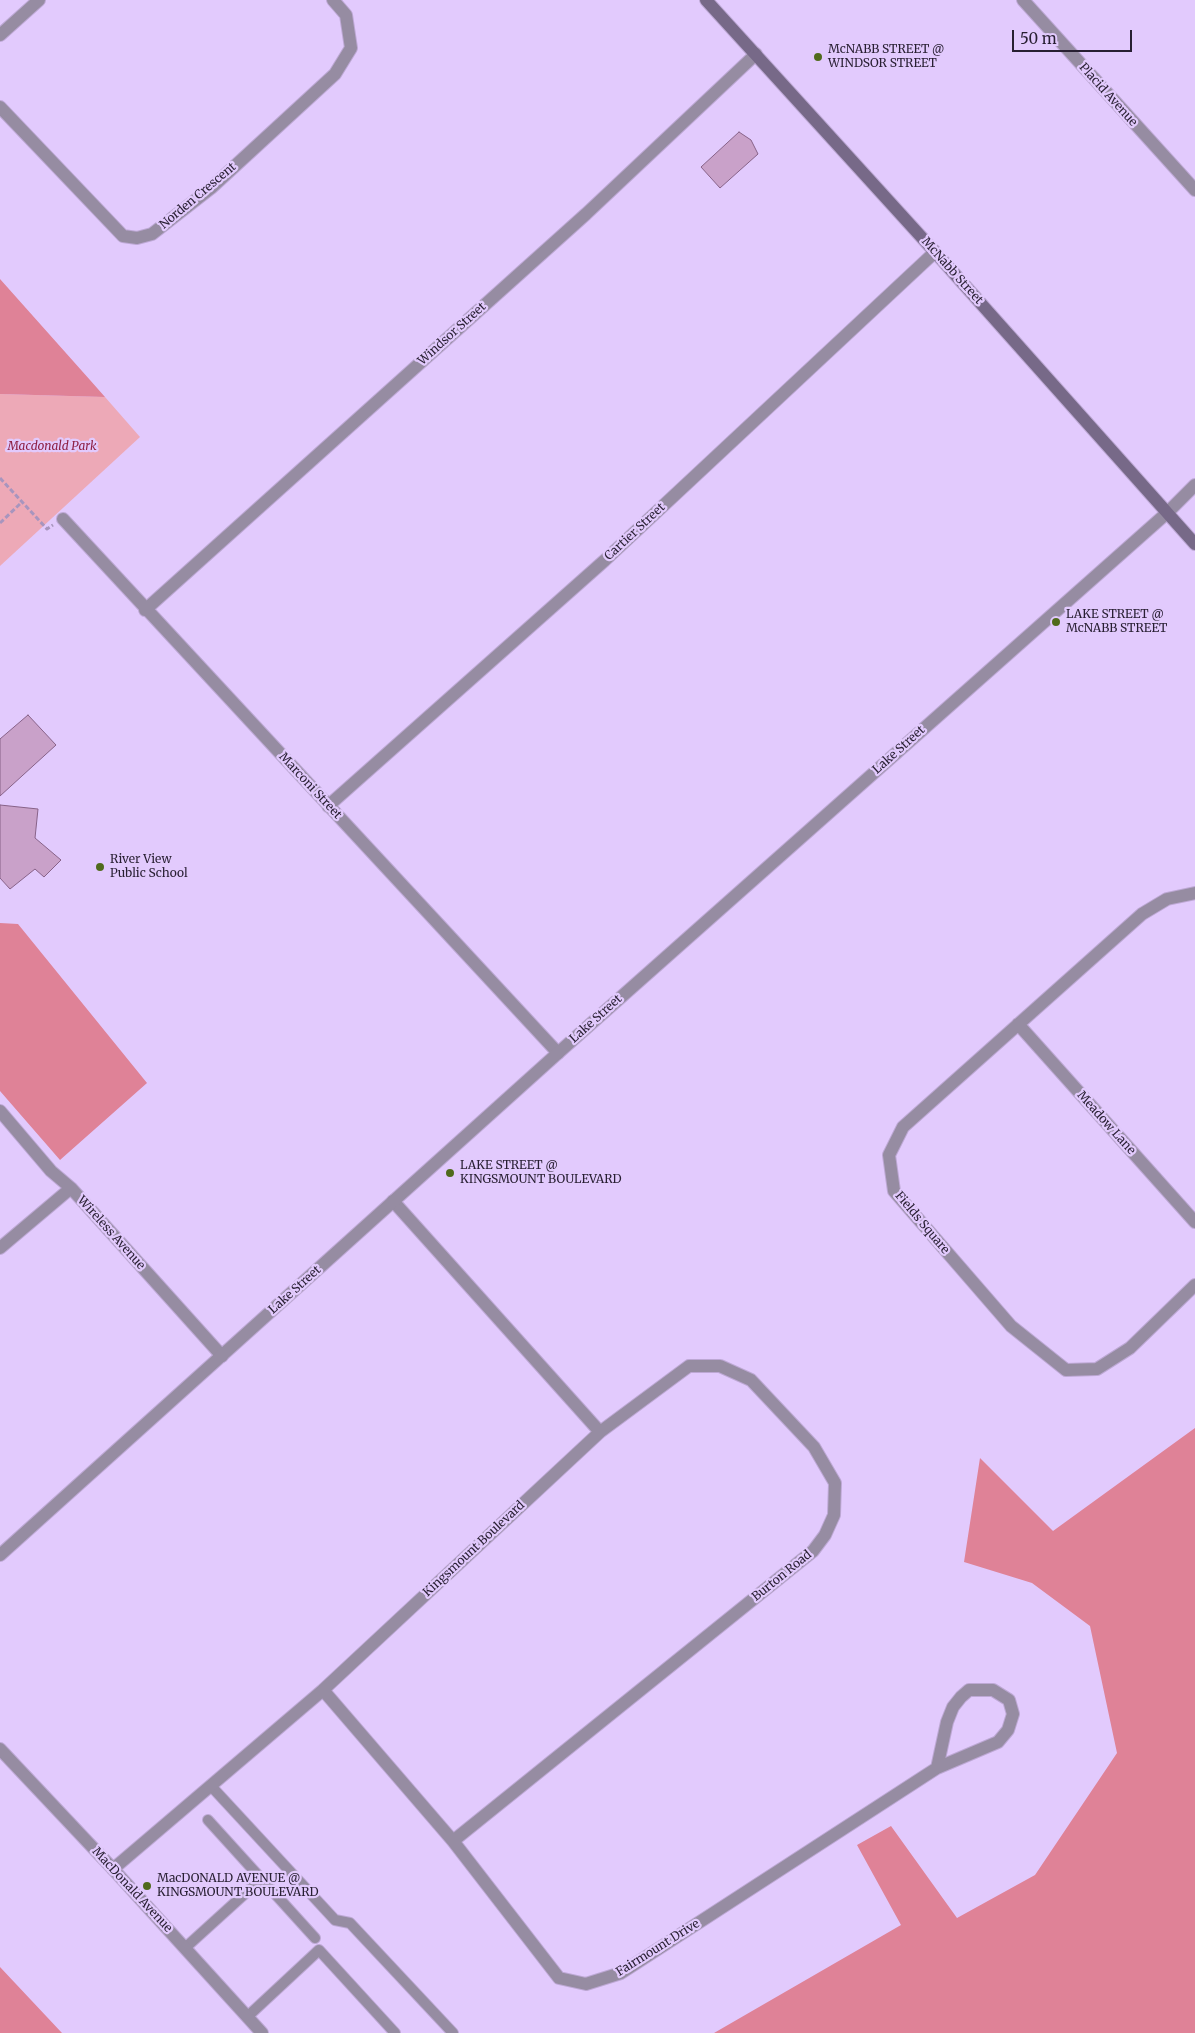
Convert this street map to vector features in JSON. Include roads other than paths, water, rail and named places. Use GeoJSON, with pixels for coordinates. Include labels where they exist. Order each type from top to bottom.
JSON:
{"type":"FeatureCollection","features":[{"type":"Feature","properties":{"kind":"main road","name":"McNabb Street"},"geometry":{"type":"LineString","coordinates":[[706,0],[935,252],[1195,544]]}},
{"type":"Feature","properties":{"kind":"street"},"geometry":{"type":"LineString","coordinates":[[0,35],[39,0]]}},
{"type":"Feature","properties":{"kind":"street","name":"Norden Crescent"},"geometry":{"type":"LineString","coordinates":[[0,107],[123,236],[137,238],[152,234],[211,188],[335,74],[351,48],[346,15],[333,0]]}},
{"type":"Feature","properties":{"kind":"street","name":"Placid Avenue"},"geometry":{"type":"LineString","coordinates":[[1023,0],[1195,190]]}},
{"type":"Feature","properties":{"kind":"street","name":"Windsor Street"},"geometry":{"type":"LineString","coordinates":[[145,610],[586,214],[756,54]]}},
{"type":"Feature","properties":{"kind":"street","name":"Cartier Street"},"geometry":{"type":"LineString","coordinates":[[328,806],[604,561],[935,252]]}},
{"type":"Feature","properties":{"kind":"street","name":"Lake Street"},"geometry":{"type":"LineString","coordinates":[[0,1555],[558,1053],[1168,512],[1195,485]]}},
{"type":"Feature","properties":{"kind":"street","name":"Marconi Street"},"geometry":{"type":"LineString","coordinates":[[63,519],[145,610],[558,1053]]}},
{"type":"Feature","properties":{"kind":"street","name":"Fields Square"},"geometry":{"type":"LineString","coordinates":[[1195,893],[1167,899],[1142,914],[903,1127],[889,1155],[894,1191],[1010,1326],[1066,1370],[1097,1369],[1130,1348],[1195,1285]]}},
{"type":"Feature","properties":{"kind":"street","name":"Meadow Lane"},"geometry":{"type":"LineString","coordinates":[[1018,1024],[1195,1222]]}},
{"type":"Feature","properties":{"kind":"street","name":"Wireless Avenue"},"geometry":{"type":"LineString","coordinates":[[0,1111],[51,1171],[71,1188],[222,1356]]}},
{"type":"Feature","properties":{"kind":"street"},"geometry":{"type":"LineString","coordinates":[[0,1248],[71,1188]]}},
{"type":"Feature","properties":{"kind":"street"},"geometry":{"type":"LineString","coordinates":[[393,1201],[600,1432]]}},
{"type":"Feature","properties":{"kind":"street","name":"Burton Road"},"geometry":{"type":"LineString","coordinates":[[453,1841],[813,1551],[825,1535],[834,1515],[835,1483],[814,1447],[751,1380],[720,1366],[689,1366],[600,1432]]}},
{"type":"Feature","properties":{"kind":"street","name":"Kingsmount Boulevard"},"geometry":{"type":"LineString","coordinates":[[113,1869],[323,1690],[600,1432]]}},
{"type":"Feature","properties":{"kind":"street","name":"Fairmount Drive"},"geometry":{"type":"LineString","coordinates":[[323,1690],[453,1841],[559,1978],[586,1984],[621,1974],[937,1768],[998,1742],[1008,1730],[1012,1714],[1009,1700],[993,1690],[969,1690],[960,1697],[953,1707],[947,1722],[937,1768]]}},
{"type":"Feature","properties":{"kind":"street","name":"MacDonald Avenue"},"geometry":{"type":"LineString","coordinates":[[0,1749],[113,1869],[262,2033]]}},
{"type":"Feature","properties":{"kind":"lane"},"geometry":{"type":"LineString","coordinates":[[211,1786],[335,1920],[350,1923],[446,2031]]}},
{"type":"Feature","properties":{"kind":"lane"},"geometry":{"type":"LineString","coordinates":[[208,1820],[315,1938]]}},
{"type":"Feature","properties":{"kind":"lane"},"geometry":{"type":"LineString","coordinates":[[185,1948],[261,1879]]}},
{"type":"Feature","properties":{"kind":"lane"},"geometry":{"type":"LineString","coordinates":[[247,2017],[319,1950],[395,2033]]}},
{"type":"Feature","properties":{"kind":"place","name":"McNABB STREET @ WINDSOR STREET"},"geometry":{"type":"Point","coordinates":[818,57]}},
{"type":"Feature","properties":{"kind":"place","name":"LAKE STREET @ McNABB STREET"},"geometry":{"type":"Point","coordinates":[1056,622]}},
{"type":"Feature","properties":{"kind":"place","name":"River View Public School"},"geometry":{"type":"Point","coordinates":[100,867]}},
{"type":"Feature","properties":{"kind":"place","name":"LAKE STREET @ KINGSMOUNT BOULEVARD"},"geometry":{"type":"Point","coordinates":[450,1173]}},
{"type":"Feature","properties":{"kind":"place","name":"MacDONALD AVENUE @ KINGSMOUNT BOULEVARD"},"geometry":{"type":"Point","coordinates":[147,1886]}},
{"type":"Feature","properties":{"kind":"park label","name":"Macdonald Park"},"geometry":{"type":"Point","coordinates":[52,447]}}]}
